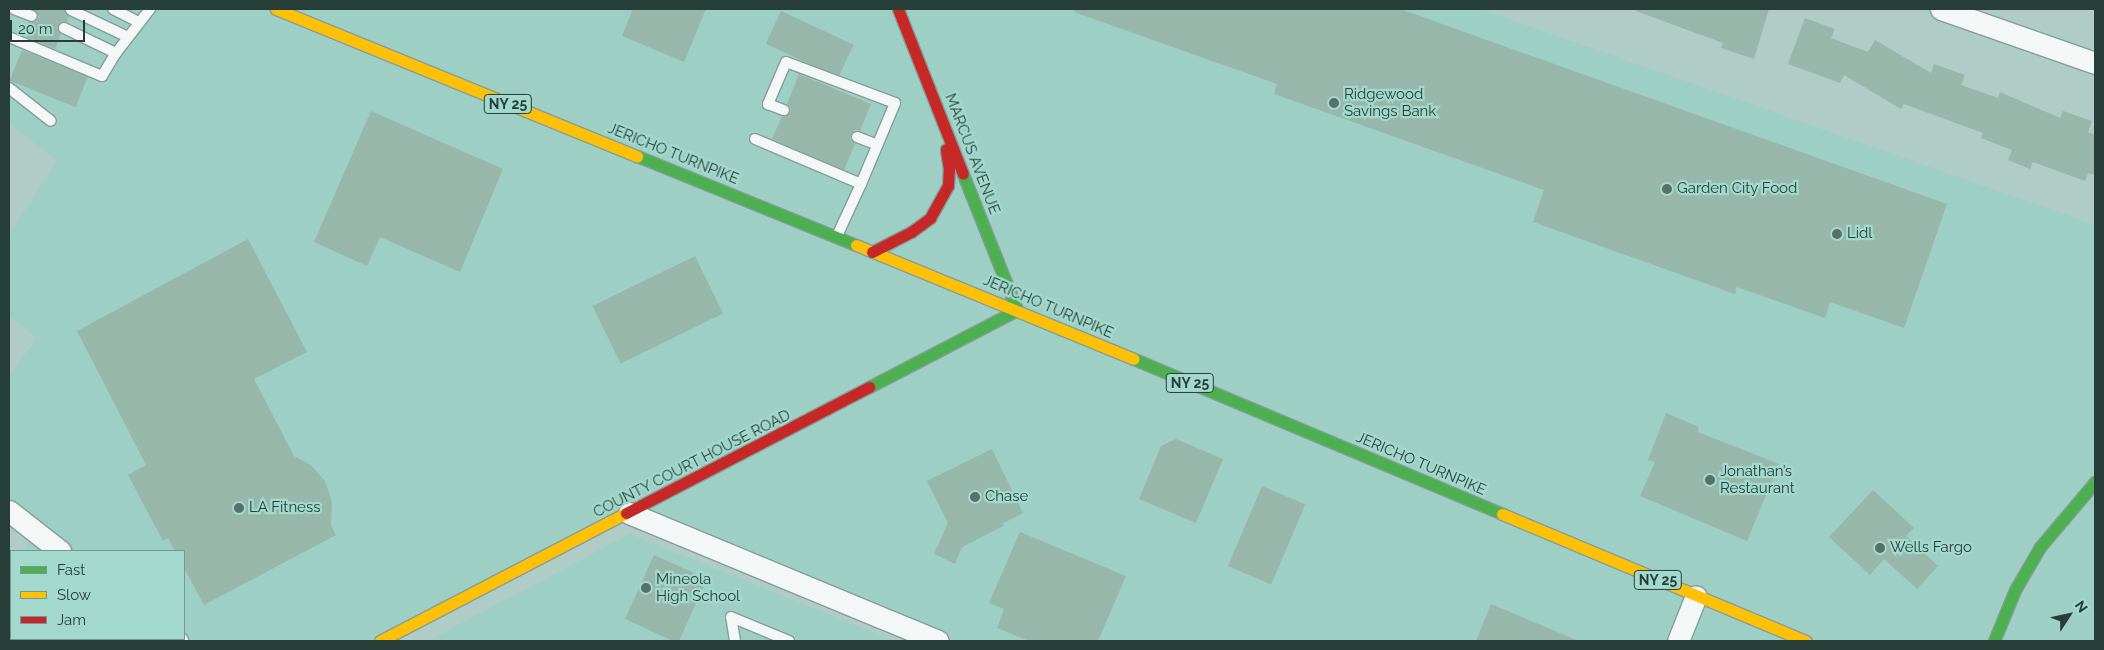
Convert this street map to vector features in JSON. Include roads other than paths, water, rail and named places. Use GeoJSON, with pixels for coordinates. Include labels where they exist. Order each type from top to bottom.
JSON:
{"type":"FeatureCollection","features":[{"type":"Feature","properties":{"kind":"main road","name":"JERICHO TURNPIKE"},"geometry":{"type":"LineString","coordinates":[[276,9],[1017,310],[1805,641]]}},
{"type":"Feature","properties":{"kind":"main road","name":"MARCUS AVENUE"},"geometry":{"type":"LineString","coordinates":[[898,9],[1017,310]]}},
{"type":"Feature","properties":{"kind":"main road"},"geometry":{"type":"LineString","coordinates":[[872,252],[911,232],[930,218],[941,202],[948,186],[949,169],[946,149],[930,88]]}},
{"type":"Feature","properties":{"kind":"main road","name":"COUNTY COURT HOUSE ROAD"},"geometry":{"type":"LineString","coordinates":[[380,641],[1017,310]]}},
{"type":"Feature","properties":{"kind":"main road"},"geometry":{"type":"LineString","coordinates":[[1994,641],[2015,590],[2040,547],[2095,482]]}},
{"type":"Feature","properties":{"kind":"street"},"geometry":{"type":"LineString","coordinates":[[1941,9],[2095,63]]}},
{"type":"Feature","properties":{"kind":"street"},"geometry":{"type":"LineString","coordinates":[[9,511],[59,550]]}},
{"type":"Feature","properties":{"kind":"street"},"geometry":{"type":"LineString","coordinates":[[629,513],[938,641]]}},
{"type":"Feature","properties":{"kind":"street"},"geometry":{"type":"LineString","coordinates":[[1678,641],[1696,596]]}},
{"type":"Feature","properties":{"kind":"lane"},"geometry":{"type":"LineString","coordinates":[[9,19],[14,9],[32,16]]}},
{"type":"Feature","properties":{"kind":"lane"},"geometry":{"type":"LineString","coordinates":[[112,9],[139,22]]}},
{"type":"Feature","properties":{"kind":"lane"},"geometry":{"type":"LineString","coordinates":[[9,37],[102,76],[116,53],[150,9]]}},
{"type":"Feature","properties":{"kind":"lane"},"geometry":{"type":"LineString","coordinates":[[71,10],[128,37]]}},
{"type":"Feature","properties":{"kind":"lane"},"geometry":{"type":"LineString","coordinates":[[64,28],[116,53]]}},
{"type":"Feature","properties":{"kind":"lane"},"geometry":{"type":"LineString","coordinates":[[784,110],[768,104],[786,62],[895,103],[861,184],[836,237]]}},
{"type":"Feature","properties":{"kind":"lane"},"geometry":{"type":"LineString","coordinates":[[9,88],[51,121]]}},
{"type":"Feature","properties":{"kind":"lane"},"geometry":{"type":"LineString","coordinates":[[857,138],[878,145]]}},
{"type":"Feature","properties":{"kind":"lane"},"geometry":{"type":"LineString","coordinates":[[755,139],[861,184]]}},
{"type":"Feature","properties":{"kind":"lane"},"geometry":{"type":"LineString","coordinates":[[735,641],[731,617],[789,641]]}},
{"type":"Feature","properties":{"kind":"place","name":"Ridgewood Savings Bank"},"geometry":{"type":"Point","coordinates":[1334,103]}},
{"type":"Feature","properties":{"kind":"place","name":"Garden City Food"},"geometry":{"type":"Point","coordinates":[1667,189]}},
{"type":"Feature","properties":{"kind":"place","name":"Lidl"},"geometry":{"type":"Point","coordinates":[1837,234]}},
{"type":"Feature","properties":{"kind":"place","name":"Jonathan’s Restaurant"},"geometry":{"type":"Point","coordinates":[1710,480]}},
{"type":"Feature","properties":{"kind":"place","name":"Chase"},"geometry":{"type":"Point","coordinates":[975,497]}},
{"type":"Feature","properties":{"kind":"place","name":"LA Fitness"},"geometry":{"type":"Point","coordinates":[239,508]}},
{"type":"Feature","properties":{"kind":"place","name":"Wells Fargo"},"geometry":{"type":"Point","coordinates":[1880,548]}},
{"type":"Feature","properties":{"kind":"place","name":"Mineola High School"},"geometry":{"type":"Point","coordinates":[646,588]}}]}
